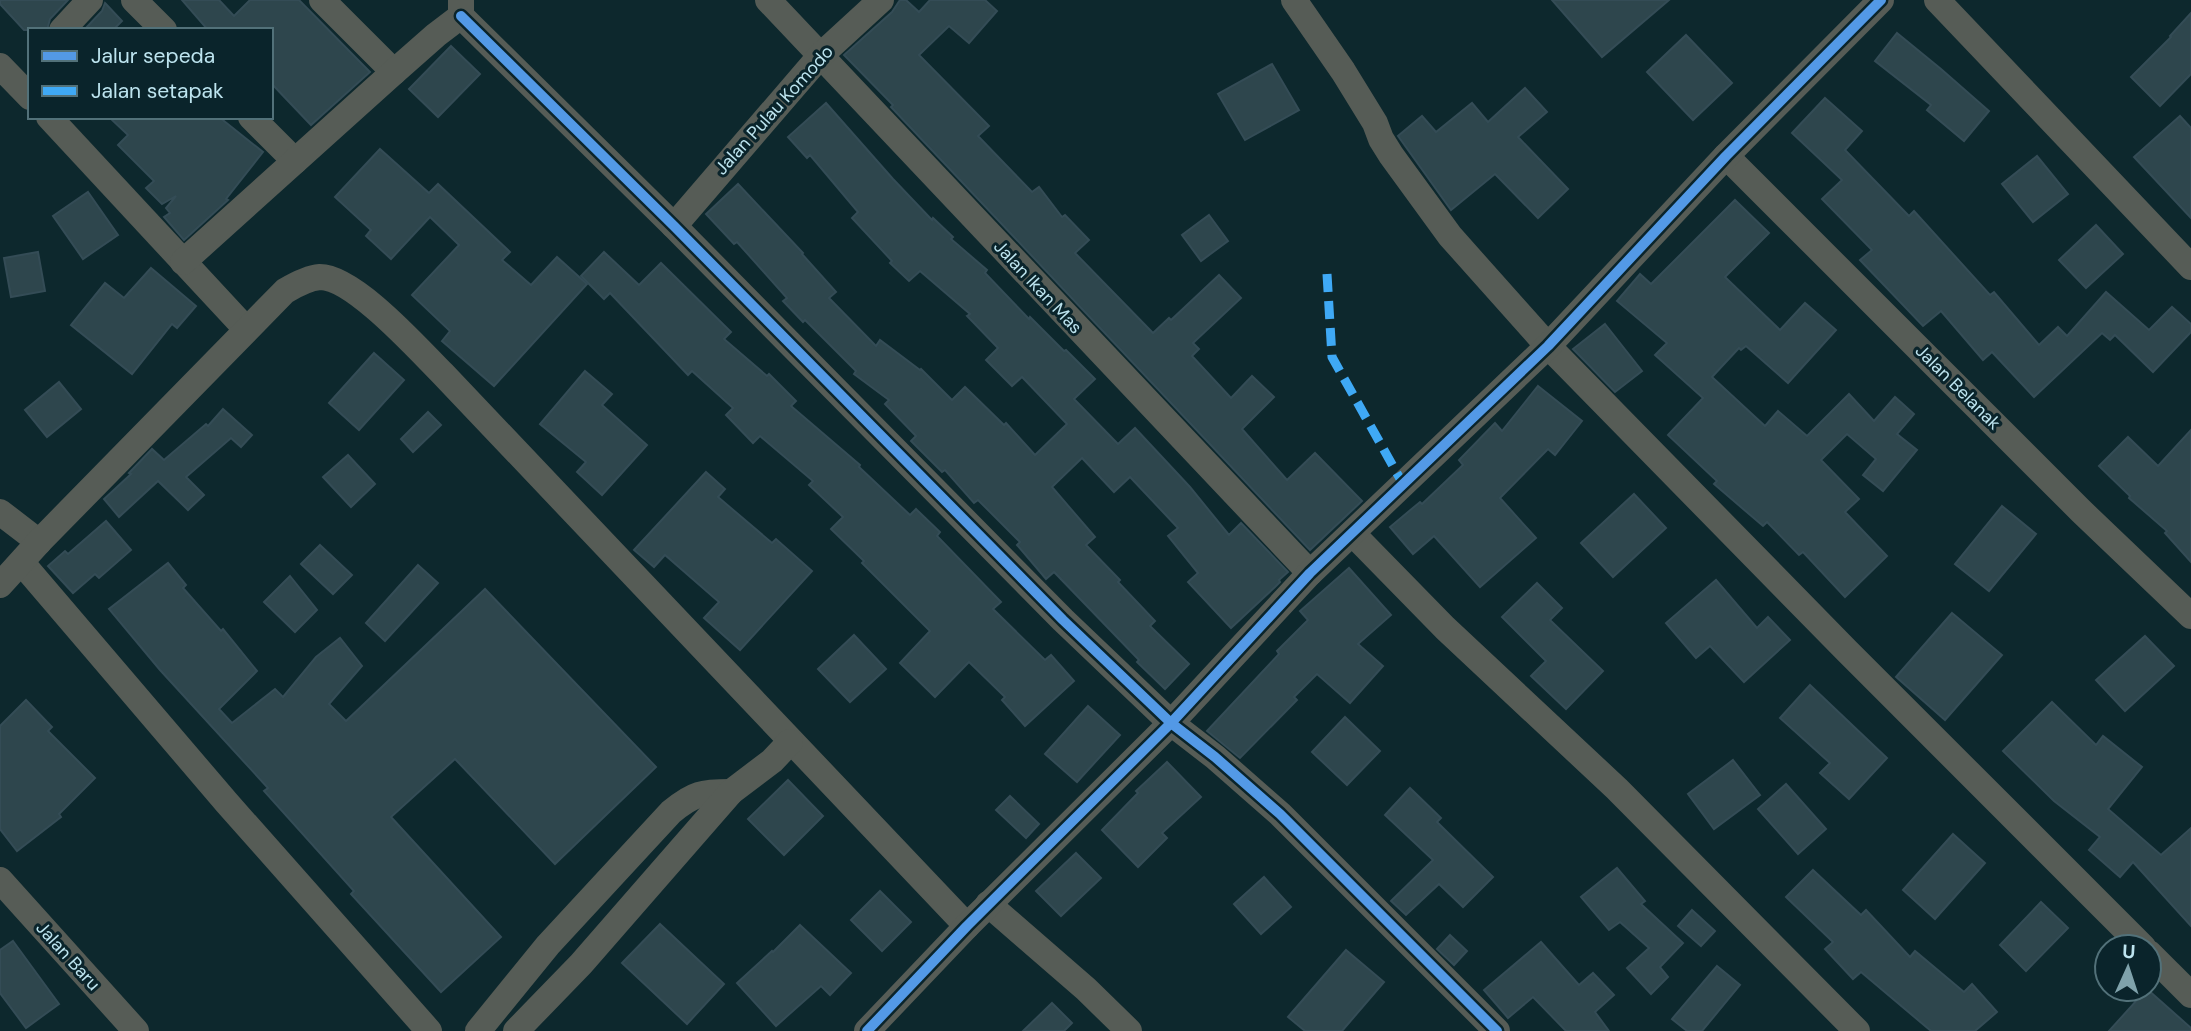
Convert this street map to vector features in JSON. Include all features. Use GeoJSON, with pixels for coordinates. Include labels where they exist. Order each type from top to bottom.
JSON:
{"type":"FeatureCollection","features":[{"type":"Feature","properties":{"kind":"street"},"geometry":{"type":"LineString","coordinates":[[64,28],[90,0]]}},
{"type":"Feature","properties":{"kind":"street"},"geometry":{"type":"LineString","coordinates":[[134,0],[162,28]]}},
{"type":"Feature","properties":{"kind":"street"},"geometry":{"type":"LineString","coordinates":[[322,0],[394,72]]}},
{"type":"Feature","properties":{"kind":"street","name":"Jalan Ikan Mas"},"geometry":{"type":"LineString","coordinates":[[768,0],[1310,573]]}},
{"type":"Feature","properties":{"kind":"street","name":"Jalan Pulau Komodo"},"geometry":{"type":"LineString","coordinates":[[674,226],[821,55],[881,0]]}},
{"type":"Feature","properties":{"kind":"street"},"geometry":{"type":"LineString","coordinates":[[1294,0],[1343,71],[1391,155],[1450,236],[1548,346],[2129,933]]}},
{"type":"Feature","properties":{"kind":"street"},"geometry":{"type":"LineString","coordinates":[[867,1031],[988,904],[1171,723],[1310,573],[1548,346],[1726,156],[1881,0]]}},
{"type":"Feature","properties":{"kind":"street"},"geometry":{"type":"LineString","coordinates":[[1937,0],[2191,267]]}},
{"type":"Feature","properties":{"kind":"street"},"geometry":{"type":"LineString","coordinates":[[183,262],[436,35],[461,8],[1063,620],[1171,723],[1280,814],[1497,1031]]}},
{"type":"Feature","properties":{"kind":"street"},"geometry":{"type":"LineString","coordinates":[[51,119],[247,329]]}},
{"type":"Feature","properties":{"kind":"street"},"geometry":{"type":"LineString","coordinates":[[253,119],[295,161]]}},
{"type":"Feature","properties":{"kind":"street","name":"Jalan Belanak"},"geometry":{"type":"LineString","coordinates":[[1726,156],[2081,511],[2191,616]]}},
{"type":"Feature","properties":{"kind":"street"},"geometry":{"type":"LineString","coordinates":[[0,585],[285,291],[298,283],[318,277],[336,279],[359,293],[443,374],[967,926]]}},
{"type":"Feature","properties":{"kind":"street"},"geometry":{"type":"LineString","coordinates":[[0,512],[39,542]]}},
{"type":"Feature","properties":{"kind":"street"},"geometry":{"type":"LineString","coordinates":[[1353,534],[1445,628],[1618,789],[1857,1031]]}},
{"type":"Feature","properties":{"kind":"street"},"geometry":{"type":"LineString","coordinates":[[22,563],[227,803],[429,1031]]}},
{"type":"Feature","properties":{"kind":"street"},"geometry":{"type":"LineString","coordinates":[[516,1031],[581,964],[731,792],[772,761],[790,741]]}},
{"type":"Feature","properties":{"kind":"street"},"geometry":{"type":"LineString","coordinates":[[478,1031],[548,945],[671,812],[684,801],[704,792],[731,792]]}},
{"type":"Feature","properties":{"kind":"street","name":"Jalan Baru"},"geometry":{"type":"LineString","coordinates":[[4,893],[136,1031]]}},
{"type":"Feature","properties":{"kind":"street"},"geometry":{"type":"LineString","coordinates":[[988,904],[1086,989],[1129,1031]]}},
{"type":"Feature","properties":{"kind":"street"},"geometry":{"type":"LineString","coordinates":[[2163,967],[2191,995]]}},
{"type":"Feature","properties":{"kind":"building"},"geometry":{"type":"Polygon","coordinates":[[[0,0],[68,0],[50,19],[48,28],[28,30],[24,30],[0,4],[0,0]]]}},
{"type":"Feature","properties":{"kind":"building"},"geometry":{"type":"Polygon","coordinates":[[[182,0],[219,0],[234,16],[250,0],[299,0],[370,72],[311,125],[273,85],[273,28],[206,28],[182,0]]]}},
{"type":"Feature","properties":{"kind":"building"},"geometry":{"type":"Polygon","coordinates":[[[900,0],[906,0],[919,12],[930,0],[985,0],[997,11],[969,43],[949,26],[919,55],[989,126],[978,136],[1032,192],[1039,187],[1062,217],[1065,215],[1089,240],[1075,253],[1153,333],[1169,318],[1171,320],[1219,275],[1241,298],[1193,343],[1199,349],[1192,356],[1231,398],[1252,376],[1274,397],[1242,429],[1287,480],[1315,453],[1362,501],[1310,550],[844,55],[892,12],[900,0]]]}},
{"type":"Feature","properties":{"kind":"building"},"geometry":{"type":"Polygon","coordinates":[[[1552,0],[1669,0],[1602,57],[1552,0]]]}},
{"type":"Feature","properties":{"kind":"building"},"geometry":{"type":"Polygon","coordinates":[[[105,3],[122,21],[115,28],[86,28],[102,11],[105,3]]]}},
{"type":"Feature","properties":{"kind":"building"},"geometry":{"type":"Polygon","coordinates":[[[2191,13],[2191,74],[2160,106],[2131,77],[2191,13]]]}},
{"type":"Feature","properties":{"kind":"building"},"geometry":{"type":"Polygon","coordinates":[[[1897,33],[1989,111],[1964,141],[1927,110],[1931,105],[1875,61],[1897,33]]]}},
{"type":"Feature","properties":{"kind":"building"},"geometry":{"type":"Polygon","coordinates":[[[1686,35],[1732,83],[1693,120],[1647,72],[1686,35]]]}},
{"type":"Feature","properties":{"kind":"building"},"geometry":{"type":"Polygon","coordinates":[[[451,46],[480,74],[438,117],[409,89],[451,46]]]}},
{"type":"Feature","properties":{"kind":"building"},"geometry":{"type":"Polygon","coordinates":[[[1272,64],[1299,110],[1245,140],[1218,94],[1272,64]]]}},
{"type":"Feature","properties":{"kind":"building"},"geometry":{"type":"Polygon","coordinates":[[[1525,88],[1547,112],[1518,137],[1568,189],[1538,218],[1495,174],[1451,210],[1398,136],[1422,116],[1436,132],[1472,103],[1488,122],[1525,88]]]}},
{"type":"Feature","properties":{"kind":"building"},"geometry":{"type":"Polygon","coordinates":[[[1825,98],[1862,131],[1845,150],[1909,216],[1914,211],[1990,295],[1994,292],[2039,345],[2058,327],[2067,336],[2106,292],[2149,330],[2172,307],[2191,324],[2191,332],[2153,372],[2115,335],[2110,340],[2102,333],[2034,397],[1992,352],[1983,360],[1941,311],[1923,326],[1860,260],[1872,250],[1822,199],[1842,180],[1792,133],[1825,98]]]}},
{"type":"Feature","properties":{"kind":"building"},"geometry":{"type":"Polygon","coordinates":[[[826,103],[932,220],[933,218],[953,237],[951,239],[987,270],[985,273],[1029,319],[1030,317],[1095,379],[1074,399],[1118,444],[1135,428],[1190,487],[1229,535],[1241,523],[1288,572],[1231,628],[1188,582],[1198,573],[1168,536],[1178,528],[1130,477],[1114,492],[1082,458],[1052,487],[1095,537],[1086,545],[1155,621],[1150,626],[1189,664],[1165,689],[1054,572],[1046,579],[1017,545],[1020,542],[978,500],[974,503],[945,470],[942,472],[911,441],[916,436],[885,404],[889,400],[854,374],[856,371],[783,301],[787,298],[737,242],[734,244],[706,214],[738,184],[803,253],[836,292],[829,298],[876,346],[880,340],[921,369],[952,400],[965,387],[1004,425],[1006,423],[1035,455],[1067,424],[1022,377],[1012,386],[986,360],[998,348],[967,316],[970,314],[920,271],[909,281],[890,263],[892,261],[852,218],[858,212],[810,155],[807,158],[788,137],[826,103]]]}},
{"type":"Feature","properties":{"kind":"building"},"geometry":{"type":"Polygon","coordinates":[[[2180,116],[2191,128],[2191,218],[2134,157],[2180,116]]]}},
{"type":"Feature","properties":{"kind":"building"},"geometry":{"type":"Polygon","coordinates":[[[111,119],[222,119],[263,152],[226,199],[228,200],[184,240],[164,217],[170,213],[166,208],[176,196],[162,204],[146,188],[154,181],[118,145],[128,135],[111,119]]]}},
{"type":"Feature","properties":{"kind":"building"},"geometry":{"type":"Polygon","coordinates":[[[380,149],[429,193],[438,184],[510,252],[502,260],[531,285],[557,257],[587,284],[494,386],[442,341],[450,331],[412,295],[459,245],[430,217],[391,259],[366,236],[371,230],[335,197],[380,149]]]}},
{"type":"Feature","properties":{"kind":"building"},"geometry":{"type":"Polygon","coordinates":[[[2037,156],[2068,194],[2033,222],[2002,184],[2037,156]]]}},
{"type":"Feature","properties":{"kind":"building"},"geometry":{"type":"Polygon","coordinates":[[[88,192],[118,235],[83,259],[53,216],[88,192]]]}},
{"type":"Feature","properties":{"kind":"building"},"geometry":{"type":"Polygon","coordinates":[[[1735,200],[1769,233],[1725,277],[1780,330],[1805,303],[1836,330],[1788,383],[1746,346],[1741,350],[1739,348],[1712,377],[1765,426],[1778,411],[1807,436],[1849,394],[1874,421],[1895,397],[1914,414],[1897,434],[1917,450],[1883,491],[1863,475],[1876,459],[1847,434],[1821,460],[1859,499],[1845,512],[1887,556],[1845,597],[1803,552],[1799,555],[1767,522],[1763,526],[1714,484],[1717,481],[1668,435],[1703,398],[1655,355],[1667,343],[1617,301],[1640,274],[1651,284],[1735,200]]]}},
{"type":"Feature","properties":{"kind":"building"},"geometry":{"type":"Polygon","coordinates":[[[1209,215],[1228,241],[1201,261],[1182,235],[1209,215]]]}},
{"type":"Feature","properties":{"kind":"building"},"geometry":{"type":"Polygon","coordinates":[[[2096,225],[2123,254],[2086,288],[2059,260],[2096,225]]]}},
{"type":"Feature","properties":{"kind":"building"},"geometry":{"type":"Polygon","coordinates":[[[38,252],[45,291],[11,297],[4,258],[38,252]]]}},
{"type":"Feature","properties":{"kind":"building"},"geometry":{"type":"Polygon","coordinates":[[[604,252],[639,285],[661,263],[731,332],[724,339],[767,376],[769,374],[796,401],[791,406],[860,465],[859,467],[910,515],[916,509],[940,532],[937,536],[1001,602],[993,609],[1045,660],[1051,655],[1074,681],[1025,726],[1002,700],[1005,697],[969,662],[935,697],[900,663],[930,631],[831,529],[843,517],[809,485],[813,481],[760,436],[753,443],[726,415],[733,408],[692,371],[688,375],[610,293],[604,299],[581,276],[604,252]]]}},
{"type":"Feature","properties":{"kind":"building"},"geometry":{"type":"Polygon","coordinates":[[[151,268],[196,306],[177,328],[172,324],[132,374],[71,325],[105,283],[124,298],[151,268]]]}},
{"type":"Feature","properties":{"kind":"building"},"geometry":{"type":"Polygon","coordinates":[[[1605,324],[1642,371],[1615,392],[1573,349],[1605,324]]]}},
{"type":"Feature","properties":{"kind":"building"},"geometry":{"type":"Polygon","coordinates":[[[374,353],[404,380],[359,430],[329,403],[374,353]]]}},
{"type":"Feature","properties":{"kind":"building"},"geometry":{"type":"Polygon","coordinates":[[[585,371],[612,394],[602,405],[647,445],[602,495],[577,472],[586,462],[540,424],[585,371]]]}},
{"type":"Feature","properties":{"kind":"building"},"geometry":{"type":"Polygon","coordinates":[[[59,382],[81,409],[47,437],[25,410],[59,382]]]}},
{"type":"Feature","properties":{"kind":"building"},"geometry":{"type":"Polygon","coordinates":[[[1538,386],[1582,421],[1555,455],[1548,449],[1500,498],[1536,538],[1480,587],[1434,536],[1413,554],[1390,527],[1420,502],[1422,504],[1463,465],[1459,460],[1495,423],[1502,431],[1538,386]]]}},
{"type":"Feature","properties":{"kind":"building"},"geometry":{"type":"Polygon","coordinates":[[[223,409],[252,435],[241,447],[231,438],[186,477],[204,495],[188,510],[158,481],[119,517],[104,499],[131,474],[129,473],[152,449],[164,460],[206,424],[208,426],[223,409]]]}},
{"type":"Feature","properties":{"kind":"building"},"geometry":{"type":"Polygon","coordinates":[[[428,412],[441,425],[413,452],[401,439],[428,412]]]}},
{"type":"Feature","properties":{"kind":"building"},"geometry":{"type":"Polygon","coordinates":[[[2191,430],[2191,562],[2165,533],[2167,531],[2129,498],[2099,466],[2128,437],[2158,466],[2191,430]]]}},
{"type":"Feature","properties":{"kind":"building"},"geometry":{"type":"Polygon","coordinates":[[[348,455],[375,484],[351,507],[323,477],[348,455]]]}},
{"type":"Feature","properties":{"kind":"building"},"geometry":{"type":"Polygon","coordinates":[[[706,472],[725,489],[718,497],[772,543],[776,539],[812,571],[740,650],[704,618],[719,602],[665,555],[654,567],[634,550],[706,472]]]}},
{"type":"Feature","properties":{"kind":"building"},"geometry":{"type":"Polygon","coordinates":[[[1634,494],[1666,528],[1613,577],[1581,543],[1634,494]]]}},
{"type":"Feature","properties":{"kind":"building"},"geometry":{"type":"Polygon","coordinates":[[[2002,506],[2036,534],[1989,591],[1955,564],[2002,506]]]}},
{"type":"Feature","properties":{"kind":"building"},"geometry":{"type":"Polygon","coordinates":[[[106,521],[131,550],[99,578],[95,574],[73,593],[48,566],[65,551],[68,554],[106,521]]]}},
{"type":"Feature","properties":{"kind":"building"},"geometry":{"type":"Polygon","coordinates":[[[320,545],[352,575],[333,594],[301,564],[320,545]]]}},
{"type":"Feature","properties":{"kind":"building"},"geometry":{"type":"Polygon","coordinates":[[[168,563],[186,585],[183,588],[221,631],[223,629],[257,671],[219,709],[232,723],[275,689],[283,697],[316,657],[340,638],[362,666],[329,704],[346,721],[485,589],[656,767],[555,864],[455,759],[391,817],[501,937],[441,992],[351,894],[354,891],[264,791],[268,788],[160,670],[109,609],[168,563]]]}},
{"type":"Feature","properties":{"kind":"building"},"geometry":{"type":"Polygon","coordinates":[[[418,565],[438,583],[385,641],[366,623],[418,565]]]}},
{"type":"Feature","properties":{"kind":"building"},"geometry":{"type":"Polygon","coordinates":[[[1349,568],[1391,615],[1358,644],[1383,666],[1350,703],[1317,674],[1294,697],[1297,700],[1240,758],[1207,731],[1308,620],[1300,611],[1349,568]]]}},
{"type":"Feature","properties":{"kind":"building"},"geometry":{"type":"Polygon","coordinates":[[[290,576],[317,610],[295,632],[264,602],[290,576]]]}},
{"type":"Feature","properties":{"kind":"building"},"geometry":{"type":"Polygon","coordinates":[[[1716,580],[1757,628],[1768,617],[1790,640],[1744,682],[1710,646],[1696,658],[1666,623],[1716,580]]]}},
{"type":"Feature","properties":{"kind":"building"},"geometry":{"type":"Polygon","coordinates":[[[1537,583],[1562,608],[1550,620],[1603,671],[1566,709],[1531,676],[1546,661],[1502,617],[1537,583]]]}},
{"type":"Feature","properties":{"kind":"building"},"geometry":{"type":"Polygon","coordinates":[[[1952,613],[2002,655],[1945,720],[1896,677],[1952,613]]]}},
{"type":"Feature","properties":{"kind":"building"},"geometry":{"type":"Polygon","coordinates":[[[854,635],[886,669],[850,702],[818,669],[854,635]]]}},
{"type":"Feature","properties":{"kind":"building"},"geometry":{"type":"Polygon","coordinates":[[[2145,636],[2174,666],[2125,711],[2096,680],[2145,636]]]}},
{"type":"Feature","properties":{"kind":"building"},"geometry":{"type":"Polygon","coordinates":[[[1810,685],[1887,758],[1849,799],[1820,773],[1830,763],[1780,718],[1810,685]]]}},
{"type":"Feature","properties":{"kind":"building"},"geometry":{"type":"Polygon","coordinates":[[[26,700],[52,727],[48,731],[95,778],[59,814],[61,817],[17,851],[0,829],[0,726],[26,700]]]}},
{"type":"Feature","properties":{"kind":"building"},"geometry":{"type":"Polygon","coordinates":[[[2052,702],[2096,745],[2103,736],[2142,767],[2108,809],[2161,855],[2191,828],[2191,926],[2133,862],[2120,877],[2089,850],[2100,837],[2054,801],[2003,751],[2052,702]]]}},
{"type":"Feature","properties":{"kind":"building"},"geometry":{"type":"Polygon","coordinates":[[[1088,706],[1120,735],[1077,782],[1045,754],[1088,706]]]}},
{"type":"Feature","properties":{"kind":"building"},"geometry":{"type":"Polygon","coordinates":[[[1345,717],[1380,751],[1347,785],[1312,752],[1345,717]]]}},
{"type":"Feature","properties":{"kind":"building"},"geometry":{"type":"Polygon","coordinates":[[[1733,760],[1760,795],[1714,829],[1688,794],[1733,760]]]}},
{"type":"Feature","properties":{"kind":"building"},"geometry":{"type":"Polygon","coordinates":[[[1167,762],[1201,797],[1162,833],[1167,838],[1138,867],[1102,830],[1138,793],[1136,791],[1167,762]]]}},
{"type":"Feature","properties":{"kind":"building"},"geometry":{"type":"Polygon","coordinates":[[[788,780],[823,816],[784,855],[748,819],[788,780]]]}},
{"type":"Feature","properties":{"kind":"building"},"geometry":{"type":"Polygon","coordinates":[[[1786,784],[1826,829],[1798,854],[1758,809],[1786,784]]]}},
{"type":"Feature","properties":{"kind":"building"},"geometry":{"type":"Polygon","coordinates":[[[1410,788],[1441,818],[1437,822],[1493,877],[1463,907],[1439,884],[1406,915],[1391,901],[1433,860],[1385,815],[1410,788]]]}},
{"type":"Feature","properties":{"kind":"building"},"geometry":{"type":"Polygon","coordinates":[[[1010,796],[1039,824],[1026,838],[996,810],[1010,796]]]}},
{"type":"Feature","properties":{"kind":"building"},"geometry":{"type":"Polygon","coordinates":[[[1953,834],[1985,863],[1935,919],[1903,890],[1953,834]]]}},
{"type":"Feature","properties":{"kind":"building"},"geometry":{"type":"Polygon","coordinates":[[[1076,853],[1101,878],[1061,916],[1036,891],[1076,853]]]}},
{"type":"Feature","properties":{"kind":"building"},"geometry":{"type":"Polygon","coordinates":[[[1617,868],[1645,901],[1641,904],[1683,943],[1660,967],[1668,977],[1651,994],[1627,968],[1649,948],[1620,922],[1609,930],[1581,897],[1617,868]]]}},
{"type":"Feature","properties":{"kind":"building"},"geometry":{"type":"Polygon","coordinates":[[[1813,870],[1861,915],[1866,910],[1910,957],[1915,951],[1964,992],[1972,984],[1997,1012],[1975,1031],[1931,1031],[1861,972],[1853,979],[1825,949],[1833,942],[1786,897],[1813,870]]]}},
{"type":"Feature","properties":{"kind":"building"},"geometry":{"type":"Polygon","coordinates":[[[1264,877],[1291,907],[1261,934],[1234,904],[1264,877]]]}},
{"type":"Feature","properties":{"kind":"building"},"geometry":{"type":"Polygon","coordinates":[[[880,891],[911,922],[882,951],[851,920],[880,891]]]}},
{"type":"Feature","properties":{"kind":"building"},"geometry":{"type":"Polygon","coordinates":[[[2041,902],[2068,928],[2026,971],[2000,945],[2041,902]]]}},
{"type":"Feature","properties":{"kind":"building"},"geometry":{"type":"Polygon","coordinates":[[[1692,910],[1715,931],[1701,946],[1678,926],[1692,910]]]}},
{"type":"Feature","properties":{"kind":"building"},"geometry":{"type":"Polygon","coordinates":[[[660,924],[724,984],[687,1024],[622,963],[660,924]]]}},
{"type":"Feature","properties":{"kind":"building"},"geometry":{"type":"Polygon","coordinates":[[[800,925],[851,973],[830,995],[821,986],[776,1026],[737,983],[800,925]]]}},
{"type":"Feature","properties":{"kind":"building"},"geometry":{"type":"Polygon","coordinates":[[[1450,935],[1467,951],[1454,965],[1437,949],[1450,935]]]}},
{"type":"Feature","properties":{"kind":"building"},"geometry":{"type":"Polygon","coordinates":[[[13,941],[59,1004],[26,1028],[0,993],[0,950],[13,941]]]}},
{"type":"Feature","properties":{"kind":"building"},"geometry":{"type":"Polygon","coordinates":[[[1541,942],[1579,985],[1593,973],[1614,995],[1595,1012],[1609,1031],[1566,1031],[1533,997],[1508,1018],[1484,990],[1541,942]]]}},
{"type":"Feature","properties":{"kind":"building"},"geometry":{"type":"Polygon","coordinates":[[[1346,950],[1384,982],[1342,1031],[1305,1031],[1288,1017],[1346,950]]]}},
{"type":"Feature","properties":{"kind":"building"},"geometry":{"type":"Polygon","coordinates":[[[1717,966],[1740,985],[1702,1031],[1687,1031],[1672,1019],[1717,966]]]}},
{"type":"Feature","properties":{"kind":"building"},"geometry":{"type":"Polygon","coordinates":[[[1052,1003],[1072,1023],[1064,1031],[1023,1031],[1052,1003]]]}},
{"type":"Feature","properties":{"kind":"building"},"geometry":{"type":"Polygon","coordinates":[[[2134,1003],[2163,1003],[2191,1028],[2191,1031],[2109,1031],[2134,1003]]]}},
{"type":"Feature","properties":{"kind":"marked path"},"geometry":{"type":"LineString","coordinates":[[1327,274],[1332,357],[1403,484]]}},
{"type":"Feature","properties":{"kind":"cycle path"},"geometry":{"type":"LineString","coordinates":[[867,1031],[967,926],[1171,723],[1310,573],[1548,346],[1726,156],[1881,0]]}},
{"type":"Feature","properties":{"kind":"cycle path"},"geometry":{"type":"LineString","coordinates":[[461,16],[674,226],[1063,620],[1171,723],[1280,814],[1497,1031]]}}]}
